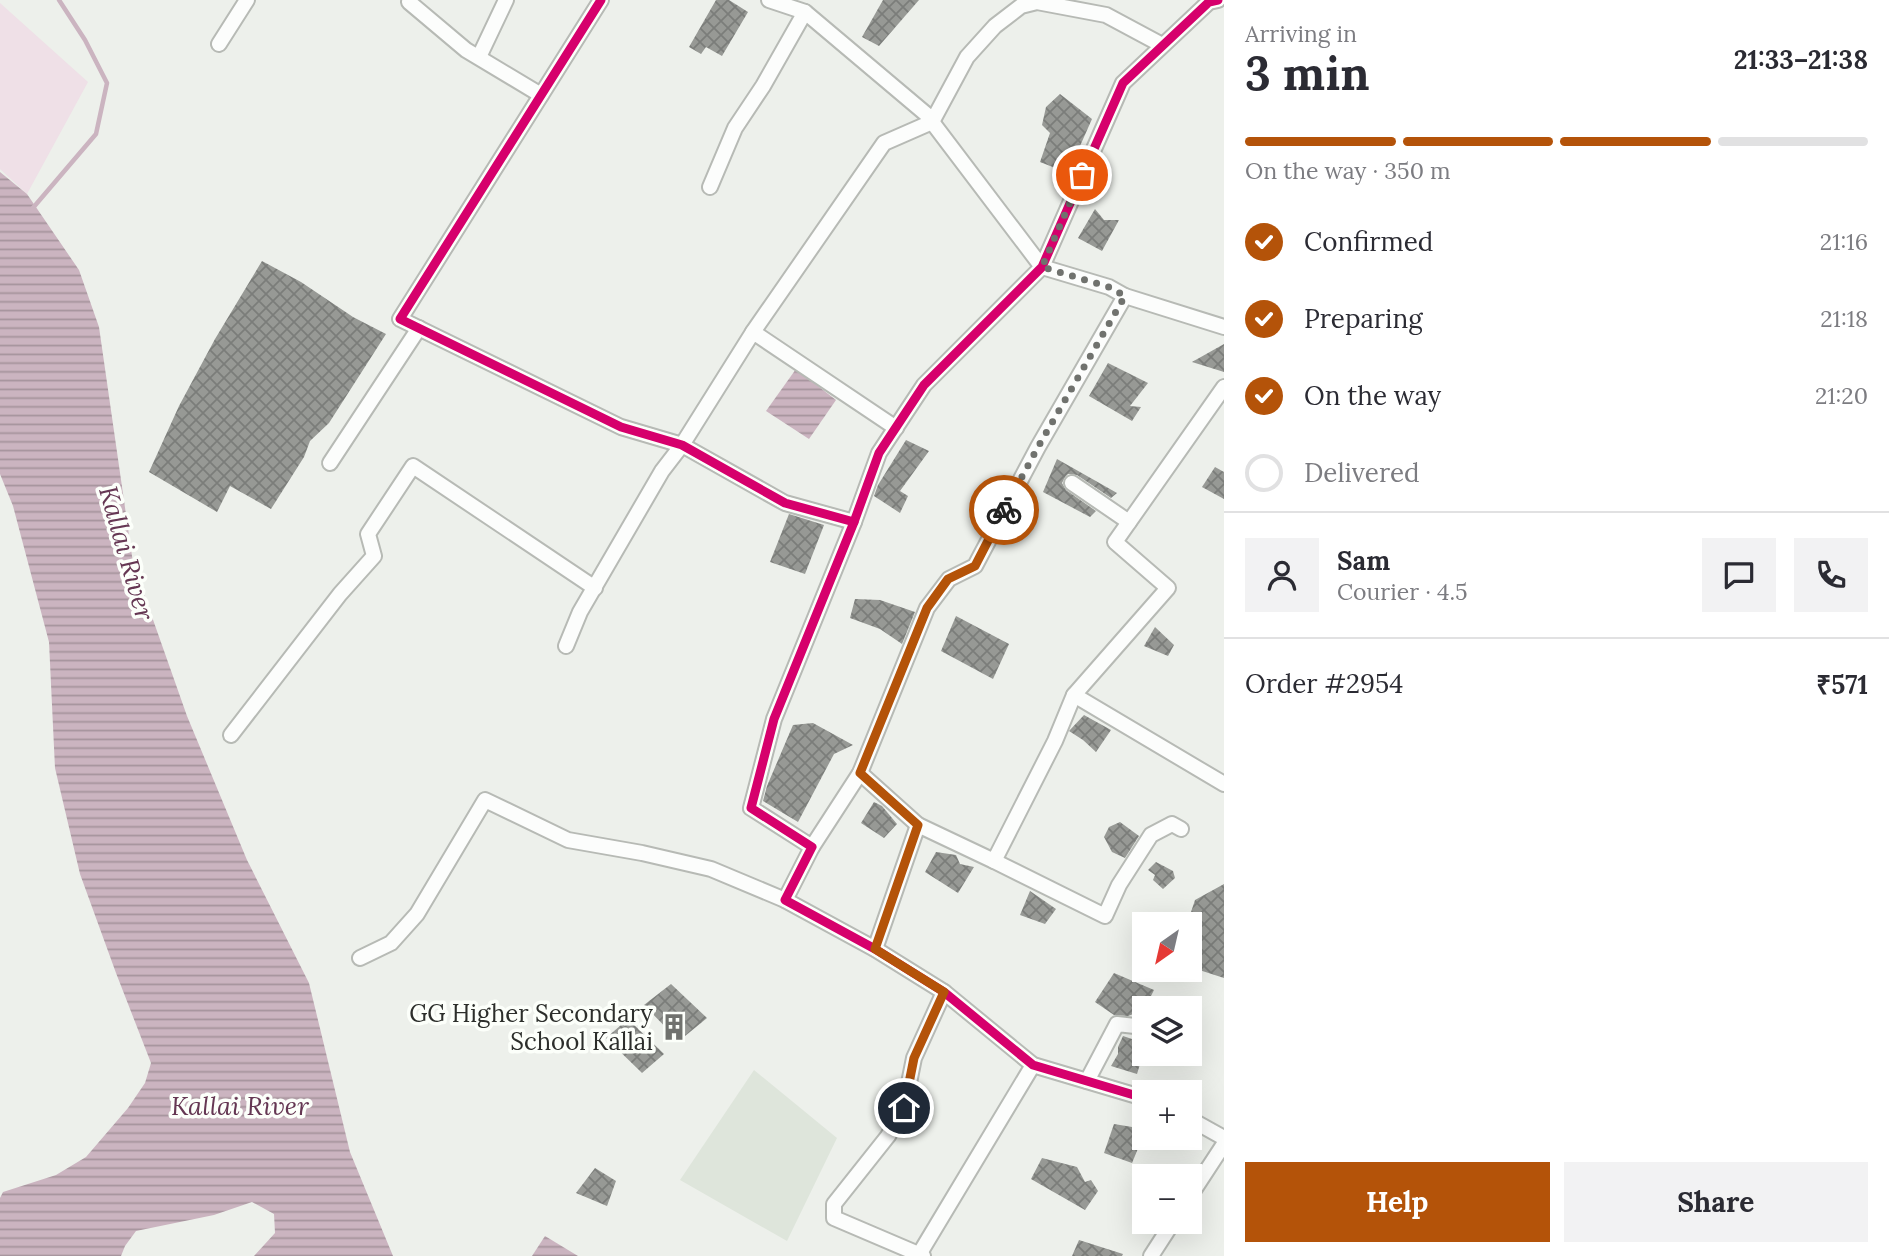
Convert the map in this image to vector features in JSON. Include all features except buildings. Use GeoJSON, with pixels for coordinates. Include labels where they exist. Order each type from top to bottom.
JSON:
{"type":"FeatureCollection","features":[{"type":"Feature","properties":{"kind":"street"},"geometry":{"type":"LineString","coordinates":[[219,44],[247,0]]}},
{"type":"Feature","properties":{"kind":"street"},"geometry":{"type":"LineString","coordinates":[[479,57],[506,0]]}},
{"type":"Feature","properties":{"kind":"street"},"geometry":{"type":"LineString","coordinates":[[601,0],[400,319],[621,427],[682,445],[785,503],[854,522]]}},
{"type":"Feature","properties":{"kind":"street"},"geometry":{"type":"LineString","coordinates":[[769,0],[805,12],[926,114],[1042,267],[1224,327]]}},
{"type":"Feature","properties":{"kind":"street"},"geometry":{"type":"LineString","coordinates":[[812,847],[751,808],[774,719],[879,453],[924,385],[1042,267],[1123,83],[1212,1]]}},
{"type":"Feature","properties":{"kind":"street"},"geometry":{"type":"LineString","coordinates":[[409,2],[466,50],[541,95]]}},
{"type":"Feature","properties":{"kind":"street"},"geometry":{"type":"LineString","coordinates":[[566,646],[580,612],[662,471],[682,445],[753,332],[884,143],[932,122],[967,57],[995,26],[1021,6],[1037,2],[1106,15],[1162,45]]}},
{"type":"Feature","properties":{"kind":"street"},"geometry":{"type":"LineString","coordinates":[[710,187],[735,128],[763,86],[805,12]]}},
{"type":"Feature","properties":{"kind":"street"},"geometry":{"type":"LineString","coordinates":[[785,900],[812,847],[860,773],[927,608],[948,579],[975,566],[1038,447],[1125,296]]}},
{"type":"Feature","properties":{"kind":"street"},"geometry":{"type":"LineString","coordinates":[[330,463],[419,328]]}},
{"type":"Feature","properties":{"kind":"street"},"geometry":{"type":"LineString","coordinates":[[753,332],[896,428]]}},
{"type":"Feature","properties":{"kind":"street"},"geometry":{"type":"LineString","coordinates":[[994,861],[1055,741],[1074,695],[1168,588],[1115,542],[1224,387]]}},
{"type":"Feature","properties":{"kind":"street"},"geometry":{"type":"LineString","coordinates":[[231,735],[340,594],[374,556],[368,534],[413,466],[595,588]]}},
{"type":"Feature","properties":{"kind":"street"},"geometry":{"type":"LineString","coordinates":[[1072,483],[1129,522]]}},
{"type":"Feature","properties":{"kind":"street"},"geometry":{"type":"LineString","coordinates":[[1074,695],[1224,784]]}},
{"type":"Feature","properties":{"kind":"street"},"geometry":{"type":"LineString","coordinates":[[860,773],[918,825],[1105,916],[1119,885],[1151,835],[1172,824],[1181,829]]}},
{"type":"Feature","properties":{"kind":"street"},"geometry":{"type":"LineString","coordinates":[[360,958],[391,943],[416,914],[485,800],[568,840],[711,869],[785,900],[875,949],[944,992],[1033,1065],[1132,1094]]}},
{"type":"Feature","properties":{"kind":"street"},"geometry":{"type":"LineString","coordinates":[[875,949],[918,825]]}},
{"type":"Feature","properties":{"kind":"street"},"geometry":{"type":"LineString","coordinates":[[944,992],[914,1058],[904,1108],[888,1136],[834,1205],[834,1218],[922,1255],[1033,1065]]}},
{"type":"Feature","properties":{"kind":"street"},"geometry":{"type":"LineString","coordinates":[[1087,1081],[1117,1024],[1132,1026]]}},
{"type":"Feature","properties":{"kind":"street"},"geometry":{"type":"LineString","coordinates":[[1202,1126],[1224,1138]]}},
{"type":"Feature","properties":{"kind":"street"},"geometry":{"type":"LineString","coordinates":[[1202,1178],[1224,1144]]}},
{"type":"Feature","properties":{"kind":"street"},"geometry":{"type":"LineString","coordinates":[[1151,1256],[1165,1234]]}},
{"type":"Feature","properties":{"kind":"shaded area"},"geometry":{"type":"Polygon","coordinates":[[[0,3],[88,82],[27,194],[0,169],[0,3]]]}},
{"type":"Feature","properties":{"kind":"shaded area"},"geometry":{"type":"Polygon","coordinates":[[[754,1070],[837,1138],[787,1241],[680,1180],[754,1070]]]}},
{"type":"Feature","properties":{"kind":"water","name":"Kallai River"},"geometry":{"type":"Polygon","coordinates":[[[0,172],[27,194],[79,270],[99,327],[133,563],[187,716],[247,860],[309,983],[350,1152],[393,1256],[254,1256],[275,1233],[274,1214],[252,1202],[214,1215],[136,1231],[121,1256],[0,1256],[0,1198],[3,1192],[56,1175],[86,1157],[128,1108],[145,1083],[151,1063],[80,874],[55,768],[49,642],[13,506],[0,474],[0,172]]]}},
{"type":"Feature","properties":{"kind":"water"},"geometry":{"type":"Polygon","coordinates":[[[796,369],[836,400],[809,439],[766,411],[796,369]]]}},
{"type":"Feature","properties":{"kind":"water"},"geometry":{"type":"Polygon","coordinates":[[[545,1236],[578,1256],[532,1256],[545,1236]]]}},
{"type":"Feature","properties":{"kind":"waterway"},"geometry":{"type":"LineString","coordinates":[[32,209],[96,134],[107,83],[85,40],[59,0]]}},
{"type":"Feature","properties":{"kind":"cycle path"},"geometry":{"type":"LineString","coordinates":[[601,0],[400,319],[621,427],[682,445],[785,503],[854,522]]}},
{"type":"Feature","properties":{"kind":"cycle path"},"geometry":{"type":"LineString","coordinates":[[1132,1094],[1033,1065],[944,992],[875,949],[785,900],[812,847],[751,808],[774,719],[879,453],[924,385],[1042,267],[1123,83],[1209,2],[1218,0]]}},
{"type":"Feature","properties":{"kind":"way so far"},"geometry":{"type":"LineString","coordinates":[[1004,510],[1125,296],[1109,287],[1042,267],[1082,175]]}},
{"type":"Feature","properties":{"kind":"place","name":"GG Higher Secondary School Kallai"},"geometry":{"type":"Point","coordinates":[674,1027]}},
{"type":"Feature","properties":{"kind":"route"},"geometry":{"type":"LineString","coordinates":[[904,1108],[914,1058],[944,992],[875,949],[918,825],[860,773],[927,608],[948,579],[975,566],[1004,510]]}}]}
